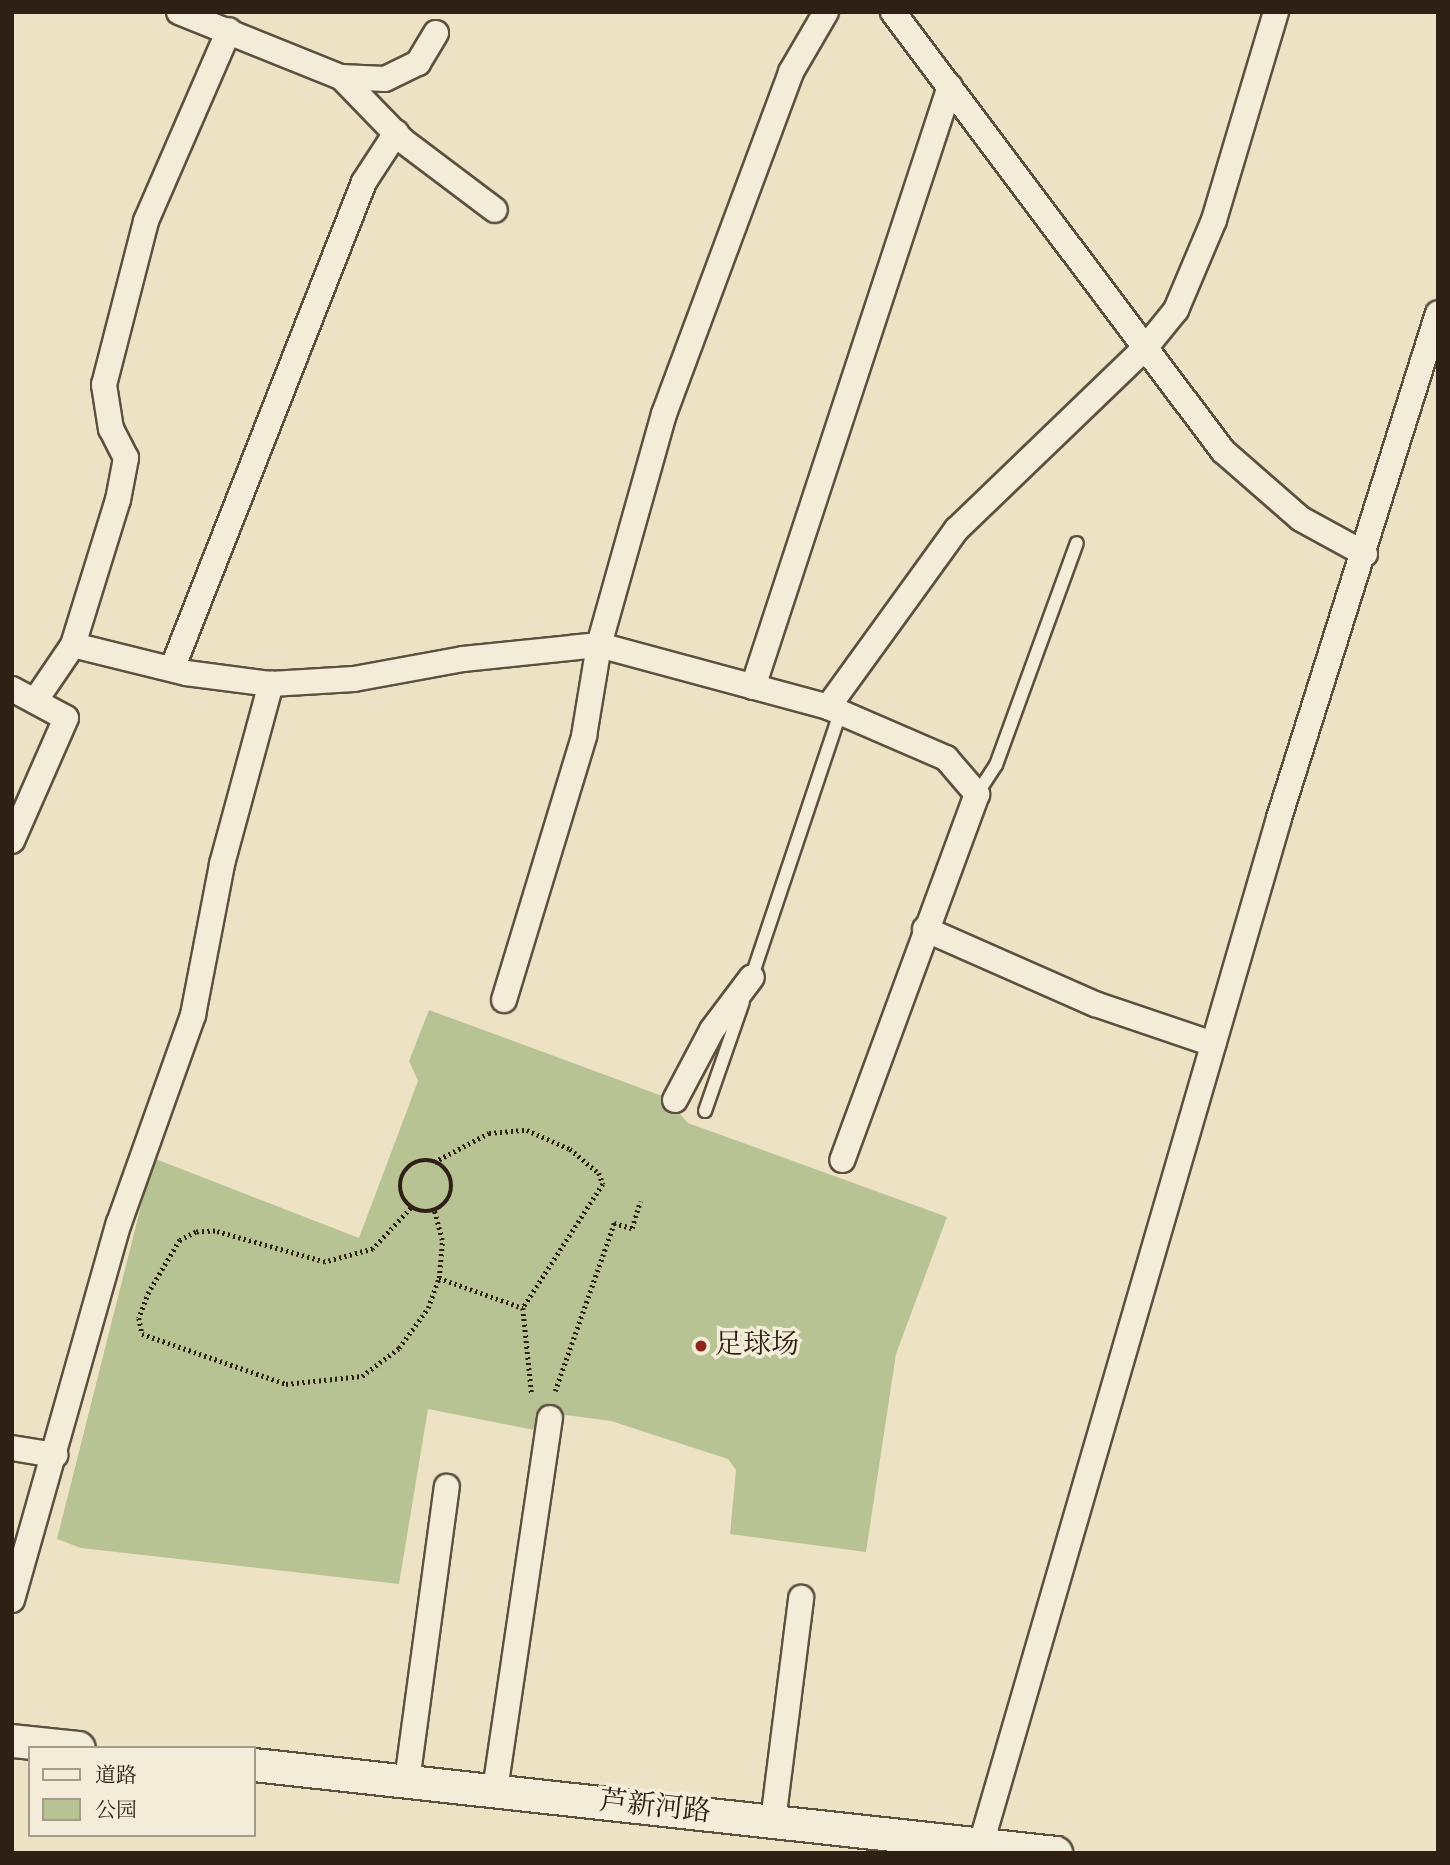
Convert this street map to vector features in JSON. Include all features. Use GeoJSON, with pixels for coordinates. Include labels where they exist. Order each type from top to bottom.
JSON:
{"type":"FeatureCollection","features":[{"type":"Feature","properties":{"kind":"street"},"geometry":{"type":"LineString","coordinates":[[179,12],[341,77],[396,133],[495,210]]}},
{"type":"Feature","properties":{"kind":"street"},"geometry":{"type":"LineString","coordinates":[[504,1000],[584,736],[599,645],[704,295],[791,72],[826,12]]}},
{"type":"Feature","properties":{"kind":"street"},"geometry":{"type":"LineString","coordinates":[[893,12],[1146,348],[1247,475],[1301,519],[1365,554]]}},
{"type":"Feature","properties":{"kind":"street"},"geometry":{"type":"LineString","coordinates":[[834,710],[957,529],[1146,348],[1176,310],[1214,220],[1276,12]]}},
{"type":"Feature","properties":{"kind":"street"},"geometry":{"type":"LineString","coordinates":[[35,701],[73,645],[126,458],[111,429],[104,385],[114,336],[146,221],[229,30]]}},
{"type":"Feature","properties":{"kind":"street"},"geometry":{"type":"LineString","coordinates":[[341,77],[395,74],[418,63],[436,33]]}},
{"type":"Feature","properties":{"kind":"street"},"geometry":{"type":"LineString","coordinates":[[754,687],[950,86]]}},
{"type":"Feature","properties":{"kind":"street"},"geometry":{"type":"LineString","coordinates":[[172,669],[364,182],[396,133]]}},
{"type":"Feature","properties":{"kind":"street"},"geometry":{"type":"LineString","coordinates":[[981,1844],[1213,1044],[1438,313]]}},
{"type":"Feature","properties":{"kind":"street"},"geometry":{"type":"LineString","coordinates":[[73,645],[172,669],[271,684],[354,679],[463,659],[599,645],[834,710],[946,758],[977,794],[842,1160]]}},
{"type":"Feature","properties":{"kind":"street"},"geometry":{"type":"LineString","coordinates":[[12,1600],[119,1223],[193,1015],[222,864],[271,684]]}},
{"type":"Feature","properties":{"kind":"street"},"geometry":{"type":"LineString","coordinates":[[12,689],[66,718],[12,841]]}},
{"type":"Feature","properties":{"kind":"street"},"geometry":{"type":"LineString","coordinates":[[925,929],[1095,1004],[1213,1044]]}},
{"type":"Feature","properties":{"kind":"street"},"geometry":{"type":"LineString","coordinates":[[675,1100],[712,1030],[752,977]]}},
{"type":"Feature","properties":{"kind":"street"},"geometry":{"type":"LineString","coordinates":[[495,1790],[550,1418]]}},
{"type":"Feature","properties":{"kind":"street"},"geometry":{"type":"LineString","coordinates":[[12,1448],[55,1455]]}},
{"type":"Feature","properties":{"kind":"street"},"geometry":{"type":"LineString","coordinates":[[407,1781],[447,1487]]}},
{"type":"Feature","properties":{"kind":"street"},"geometry":{"type":"LineString","coordinates":[[773,1821],[801,1598]]}},
{"type":"Feature","properties":{"kind":"street"},"geometry":{"type":"LineString","coordinates":[[12,1741],[60,1746]]}},
{"type":"Feature","properties":{"kind":"street","name":"芦新河路"},"geometry":{"type":"LineString","coordinates":[[256,1765],[1056,1853]]}},
{"type":"Feature","properties":{"kind":"lane"},"geometry":{"type":"LineString","coordinates":[[977,794],[996,765],[1077,543]]}},
{"type":"Feature","properties":{"kind":"lane"},"geometry":{"type":"LineString","coordinates":[[705,1111],[752,977],[834,710]]}},
{"type":"Feature","properties":{"kind":"path"},"geometry":{"type":"LineString","coordinates":[[434,1162],[452,1186],[447,1201],[435,1211],[411,1208],[401,1195],[404,1171],[418,1161],[434,1162],[489,1133],[527,1130],[559,1142],[599,1173],[603,1184],[523,1308],[533,1398],[537,1411],[550,1418],[614,1223],[632,1228],[640,1201]]}},
{"type":"Feature","properties":{"kind":"path"},"geometry":{"type":"LineString","coordinates":[[411,1208],[373,1249],[325,1262],[215,1231],[196,1231],[180,1240],[149,1292],[139,1318],[142,1334],[263,1379],[336,1382],[362,1376],[399,1348],[439,1278],[442,1240],[435,1211]]}},
{"type":"Feature","properties":{"kind":"path"},"geometry":{"type":"LineString","coordinates":[[439,1278],[523,1308]]}},
{"type":"Feature","properties":{"kind":"green space"},"geometry":{"type":"Polygon","coordinates":[[[429,1010],[665,1097],[688,1123],[947,1217],[896,1354],[866,1552],[730,1534],[736,1470],[728,1459],[611,1421],[543,1412],[539,1431],[428,1409],[399,1584],[81,1548],[57,1539],[153,1158],[359,1238],[418,1081],[409,1061],[429,1010]]]}},
{"type":"Feature","properties":{"kind":"place","name":"足球场"},"geometry":{"type":"Point","coordinates":[701,1346]}}]}
